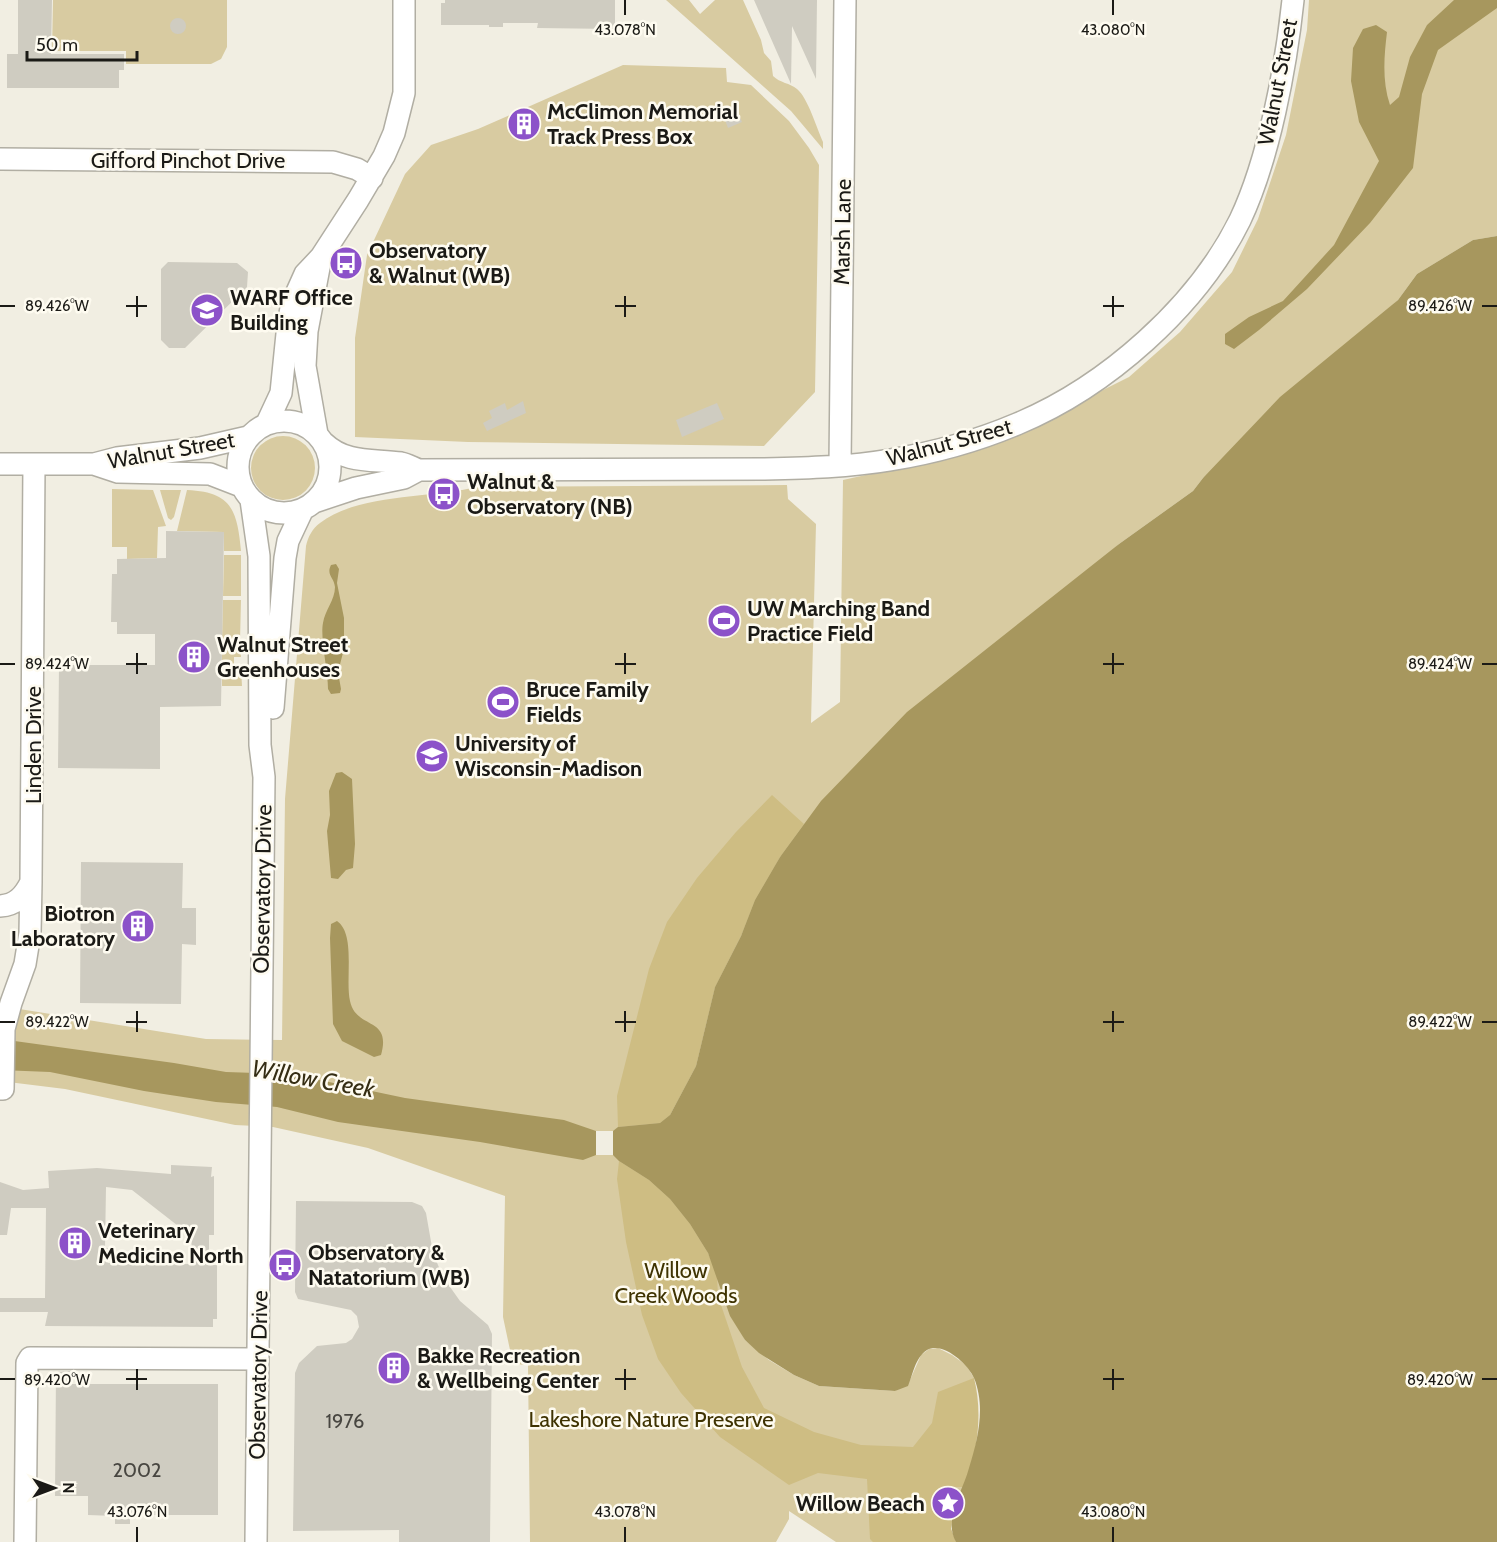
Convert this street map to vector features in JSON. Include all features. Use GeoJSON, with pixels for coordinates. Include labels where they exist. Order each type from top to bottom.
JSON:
{"type":"FeatureCollection","features":[{"type":"Feature","properties":{"kind":"street"},"geometry":{"type":"LineString","coordinates":[[267,423],[281,393],[292,303],[305,274],[321,257],[372,177],[394,133],[404,93],[404,0]]}},
{"type":"Feature","properties":{"kind":"street","name":"Marsh Lane"},"geometry":{"type":"LineString","coordinates":[[840,465],[845,0]]}},
{"type":"Feature","properties":{"kind":"street","name":"Walnut Street"},"geometry":{"type":"LineString","coordinates":[[321,439],[333,452],[343,456],[365,461],[403,463],[419,470],[764,470],[891,460],[980,438],[1018,424],[1079,391],[1130,353],[1190,295],[1218,258],[1240,219],[1265,148],[1286,54],[1293,0]]}},
{"type":"Feature","properties":{"kind":"street","name":"Gifford Pinchot Drive"},"geometry":{"type":"LineString","coordinates":[[0,159],[333,162],[357,169],[372,177]]}},
{"type":"Feature","properties":{"kind":"street"},"geometry":{"type":"LineString","coordinates":[[321,257],[307,331],[305,366],[321,439],[330,458],[330,474],[324,489],[309,506],[289,513],[275,513],[262,508],[246,493],[237,469],[239,452],[256,429],[267,423],[285,420],[302,424],[321,439]]}},
{"type":"Feature","properties":{"kind":"street","name":"Walnut Street"},"geometry":{"type":"LineString","coordinates":[[0,464],[94,464],[117,458],[200,448],[248,437]]}},
{"type":"Feature","properties":{"kind":"street","name":"Linden Drive"},"geometry":{"type":"LineString","coordinates":[[2,1084],[3,1034],[25,964],[30,933],[18,895],[34,464]]}},
{"type":"Feature","properties":{"kind":"street","name":"Walnut Street"},"geometry":{"type":"LineString","coordinates":[[94,464],[118,472],[210,474],[246,493]]}},
{"type":"Feature","properties":{"kind":"street","name":"Walnut Street"},"geometry":{"type":"LineString","coordinates":[[309,506],[356,488],[404,478],[419,470]]}},
{"type":"Feature","properties":{"kind":"street","name":"Observatory Drive"},"geometry":{"type":"LineString","coordinates":[[246,493],[259,556],[260,745],[264,777],[256,1542]]}},
{"type":"Feature","properties":{"kind":"street","name":"Observatory Drive"},"geometry":{"type":"LineString","coordinates":[[264,777],[270,746],[285,558],[288,541],[309,506]]}},
{"type":"Feature","properties":{"kind":"street"},"geometry":{"type":"LineString","coordinates":[[25,1542],[32,1360],[258,1359]]}},
{"type":"Feature","properties":{"kind":"green space"},"geometry":{"type":"Polygon","coordinates":[[[53,0],[227,0],[227,47],[221,59],[211,64],[126,64],[126,51],[52,51],[53,0]]]}},
{"type":"Feature","properties":{"kind":"green space"},"geometry":{"type":"Polygon","coordinates":[[[666,0],[689,0],[700,14],[715,0],[743,0],[761,40],[764,53],[771,61],[773,76],[801,93],[823,142],[823,149],[791,111],[666,0]]]}},
{"type":"Feature","properties":{"kind":"green space","name":"Lakeshore Nature Preserve"},"geometry":{"type":"Polygon","coordinates":[[[1309,0],[1497,0],[1497,236],[1473,240],[1417,274],[1398,300],[1203,478],[1193,491],[1119,544],[780,857],[715,988],[696,1066],[670,1115],[708,1253],[745,1340],[769,1360],[819,1386],[895,1391],[910,1380],[921,1355],[929,1349],[938,1348],[966,1365],[974,1378],[965,1483],[953,1510],[951,1529],[956,1542],[836,1542],[789,1511],[789,1519],[776,1542],[530,1542],[528,1365],[513,1364],[503,1317],[505,1196],[368,1148],[273,1127],[235,1125],[65,1089],[0,1081],[7,1007],[206,1039],[282,1040],[285,799],[306,546],[311,533],[320,523],[354,507],[395,498],[477,487],[787,485],[788,499],[816,524],[811,723],[840,702],[843,480],[938,459],[1087,398],[1129,377],[1180,332],[1232,272],[1258,219],[1286,135],[1307,30],[1309,0]]]}},
{"type":"Feature","properties":{"kind":"green space"},"geometry":{"type":"Polygon","coordinates":[[[623,65],[726,68],[727,82],[751,85],[789,121],[819,165],[815,392],[764,446],[468,442],[355,437],[355,338],[367,255],[405,174],[431,145],[478,129],[623,65]]]}},
{"type":"Feature","properties":{"kind":"green space"},"geometry":{"type":"Polygon","coordinates":[[[277,436],[289,436],[306,445],[313,456],[315,468],[313,480],[306,491],[289,500],[277,500],[265,495],[256,486],[251,474],[251,462],[256,450],[265,441],[277,436]]]}},
{"type":"Feature","properties":{"kind":"green space"},"geometry":{"type":"Polygon","coordinates":[[[112,489],[153,490],[166,526],[158,527],[157,558],[127,559],[127,547],[112,547],[112,489]]]}},
{"type":"Feature","properties":{"kind":"green space"},"geometry":{"type":"Polygon","coordinates":[[[160,490],[181,490],[174,517],[171,520],[168,518],[160,490]]]}},
{"type":"Feature","properties":{"kind":"green space"},"geometry":{"type":"Polygon","coordinates":[[[187,490],[223,499],[234,514],[241,551],[224,551],[224,532],[177,531],[187,490]]]}},
{"type":"Feature","properties":{"kind":"green space"},"geometry":{"type":"Polygon","coordinates":[[[224,555],[241,555],[241,596],[223,596],[224,555]]]}},
{"type":"Feature","properties":{"kind":"green space"},"geometry":{"type":"Polygon","coordinates":[[[223,600],[241,600],[240,641],[222,640],[223,600]]]}},
{"type":"Feature","properties":{"kind":"green space"},"geometry":{"type":"Polygon","coordinates":[[[222,645],[240,645],[241,657],[234,657],[234,669],[241,669],[242,686],[222,686],[222,645]]]}},
{"type":"Feature","properties":{"kind":"green space"},"geometry":{"type":"Polygon","coordinates":[[[772,795],[804,824],[780,857],[755,900],[741,936],[715,987],[696,1066],[670,1115],[660,1123],[618,1127],[617,1096],[649,969],[667,922],[697,878],[736,832],[772,795]]]}},
{"type":"Feature","properties":{"kind":"green space","name":"Willow Creek Woods"},"geometry":{"type":"Polygon","coordinates":[[[619,1161],[649,1180],[670,1199],[690,1224],[708,1253],[717,1275],[718,1296],[742,1367],[764,1408],[814,1432],[861,1445],[913,1447],[932,1423],[938,1392],[974,1378],[977,1391],[978,1433],[972,1461],[963,1487],[953,1487],[940,1505],[941,1519],[952,1521],[951,1529],[956,1542],[873,1542],[870,1539],[867,1479],[818,1473],[789,1485],[720,1437],[681,1393],[658,1359],[642,1315],[626,1242],[617,1179],[619,1161]]]}},
{"type":"Feature","properties":{"kind":"water"},"geometry":{"type":"Polygon","coordinates":[[[1454,0],[1497,0],[1497,8],[1438,50],[1422,94],[1413,168],[1370,223],[1307,289],[1234,349],[1225,344],[1225,334],[1249,317],[1283,301],[1334,245],[1379,161],[1359,122],[1351,81],[1353,48],[1363,29],[1376,25],[1387,32],[1385,78],[1390,105],[1399,97],[1410,57],[1427,25],[1454,0]]]}},
{"type":"Feature","properties":{"kind":"water","name":"Willow Creek"},"geometry":{"type":"Polygon","coordinates":[[[1497,236],[1497,1542],[956,1542],[952,1524],[953,1515],[973,1454],[980,1417],[977,1385],[966,1366],[947,1351],[933,1348],[927,1350],[917,1362],[908,1386],[895,1391],[819,1386],[794,1375],[759,1353],[745,1340],[730,1316],[708,1253],[690,1224],[670,1199],[649,1180],[613,1155],[596,1155],[583,1160],[480,1142],[338,1122],[277,1107],[216,1102],[144,1091],[50,1072],[0,1070],[0,1039],[226,1072],[305,1077],[405,1098],[564,1120],[596,1131],[613,1131],[618,1127],[660,1123],[670,1115],[696,1066],[715,987],[741,936],[755,900],[780,857],[821,801],[907,712],[1119,544],[1193,491],[1280,397],[1398,300],[1417,274],[1473,240],[1497,236]]]}},
{"type":"Feature","properties":{"kind":"water"},"geometry":{"type":"Polygon","coordinates":[[[336,564],[339,569],[337,583],[344,618],[344,649],[338,672],[340,693],[331,694],[328,689],[322,629],[335,592],[330,568],[331,565],[336,564]]]}},
{"type":"Feature","properties":{"kind":"water"},"geometry":{"type":"Polygon","coordinates":[[[342,772],[352,779],[355,844],[353,868],[346,870],[338,879],[331,878],[327,831],[330,815],[329,791],[336,773],[342,772]]]}},
{"type":"Feature","properties":{"kind":"water"},"geometry":{"type":"Polygon","coordinates":[[[337,921],[343,927],[348,946],[350,1001],[359,1016],[378,1028],[382,1034],[381,1055],[374,1057],[342,1041],[333,1024],[330,938],[331,924],[337,921]]]}},
{"type":"Feature","properties":{"kind":"pier"},"geometry":{"type":"Polygon","coordinates":[[[596,1131],[613,1131],[613,1155],[596,1155],[596,1131]]]}},
{"type":"Feature","properties":{"kind":"building"},"geometry":{"type":"Polygon","coordinates":[[[18,0],[52,0],[51,54],[124,54],[124,70],[119,70],[119,88],[7,88],[7,54],[18,54],[18,0]]]}},
{"type":"Feature","properties":{"kind":"building"},"geometry":{"type":"Polygon","coordinates":[[[445,0],[615,0],[615,29],[537,28],[538,23],[503,23],[503,27],[441,25],[441,3],[445,3],[445,0]]]}},
{"type":"Feature","properties":{"kind":"building"},"geometry":{"type":"Polygon","coordinates":[[[754,0],[817,0],[816,79],[792,26],[791,84],[754,0]]]}},
{"type":"Feature","properties":{"kind":"building"},"geometry":{"type":"Polygon","coordinates":[[[175,18],[181,18],[186,26],[184,32],[175,34],[170,29],[170,23],[175,18]]]}},
{"type":"Feature","properties":{"kind":"building"},"geometry":{"type":"Polygon","coordinates":[[[735,107],[742,122],[728,128],[722,112],[735,107]]]}},
{"type":"Feature","properties":{"kind":"building"},"geometry":{"type":"Polygon","coordinates":[[[168,262],[237,263],[248,272],[247,287],[185,348],[169,348],[161,340],[161,269],[168,262]]]}},
{"type":"Feature","properties":{"kind":"building"},"geometry":{"type":"Polygon","coordinates":[[[523,401],[526,413],[487,431],[483,423],[492,418],[489,411],[505,403],[507,410],[523,401]]]}},
{"type":"Feature","properties":{"kind":"building"},"geometry":{"type":"Polygon","coordinates":[[[717,403],[724,419],[682,437],[676,420],[717,403]]]}},
{"type":"Feature","properties":{"kind":"building","name":"Walnut Street Greenhouses"},"geometry":{"type":"Polygon","coordinates":[[[166,531],[224,532],[221,706],[160,707],[160,769],[58,768],[59,665],[155,665],[155,634],[117,634],[117,622],[111,622],[112,574],[117,574],[117,559],[166,558],[166,531]]]}},
{"type":"Feature","properties":{"kind":"building","name":"Biotron Laboratory"},"geometry":{"type":"Polygon","coordinates":[[[81,862],[183,863],[182,908],[196,908],[196,945],[182,944],[181,1004],[80,1003],[81,862]]]}},
{"type":"Feature","properties":{"kind":"building","name":"Veterinary Medicine North"},"geometry":{"type":"Polygon","coordinates":[[[171,1165],[212,1167],[214,1235],[209,1235],[209,1265],[217,1265],[217,1319],[213,1319],[213,1327],[45,1326],[48,1312],[0,1312],[0,1298],[45,1298],[46,1208],[11,1208],[7,1235],[0,1235],[0,1182],[23,1190],[49,1188],[48,1171],[97,1168],[171,1174],[171,1165]],[[106,1187],[105,1248],[108,1248],[108,1263],[193,1264],[191,1236],[132,1190],[106,1187]]]}},
{"type":"Feature","properties":{"kind":"building","name":"Bakke Recreation & Wellbeing Center"},"geometry":{"type":"Polygon","coordinates":[[[296,1201],[412,1202],[422,1206],[426,1213],[433,1253],[443,1277],[460,1301],[488,1325],[492,1334],[490,1542],[399,1542],[399,1530],[293,1531],[295,1373],[299,1363],[317,1346],[346,1343],[352,1339],[359,1327],[357,1316],[351,1310],[298,1299],[295,1292],[296,1201]]]}},
{"type":"Feature","properties":{"kind":"building"},"geometry":{"type":"Polygon","coordinates":[[[56,1372],[72,1372],[72,1384],[218,1384],[218,1515],[130,1515],[130,1524],[115,1524],[115,1516],[88,1515],[88,1496],[55,1496],[56,1372]]]}},
{"type":"Feature","properties":{"kind":"place","name":"McClimon Memorial Track Press Box"},"geometry":{"type":"Point","coordinates":[524,124]}},
{"type":"Feature","properties":{"kind":"place","name":"Observatory & Walnut (WB)"},"geometry":{"type":"Point","coordinates":[346,263]}},
{"type":"Feature","properties":{"kind":"place","name":"WARF Office Building"},"geometry":{"type":"Point","coordinates":[207,310]}},
{"type":"Feature","properties":{"kind":"place","name":"Walnut & Observatory (NB)"},"geometry":{"type":"Point","coordinates":[444,494]}},
{"type":"Feature","properties":{"kind":"place","name":"UW Marching Band Practice Field"},"geometry":{"type":"Point","coordinates":[724,621]}},
{"type":"Feature","properties":{"kind":"place","name":"Walnut Street Greenhouses"},"geometry":{"type":"Point","coordinates":[194,657]}},
{"type":"Feature","properties":{"kind":"place","name":"Bruce Family Fields"},"geometry":{"type":"Point","coordinates":[503,702]}},
{"type":"Feature","properties":{"kind":"place","name":"University of Wisconsin-Madison"},"geometry":{"type":"Point","coordinates":[432,756]}},
{"type":"Feature","properties":{"kind":"place","name":"Biotron Laboratory"},"geometry":{"type":"Point","coordinates":[138,926]}},
{"type":"Feature","properties":{"kind":"place","name":"Veterinary Medicine North"},"geometry":{"type":"Point","coordinates":[75,1243]}},
{"type":"Feature","properties":{"kind":"place","name":"Observatory & Natatorium (WB)"},"geometry":{"type":"Point","coordinates":[285,1265]}},
{"type":"Feature","properties":{"kind":"place","name":"Bakke Recreation & Wellbeing Center"},"geometry":{"type":"Point","coordinates":[394,1368]}},
{"type":"Feature","properties":{"kind":"place","name":"Willow Beach"},"geometry":{"type":"Point","coordinates":[948,1503]}}]}
